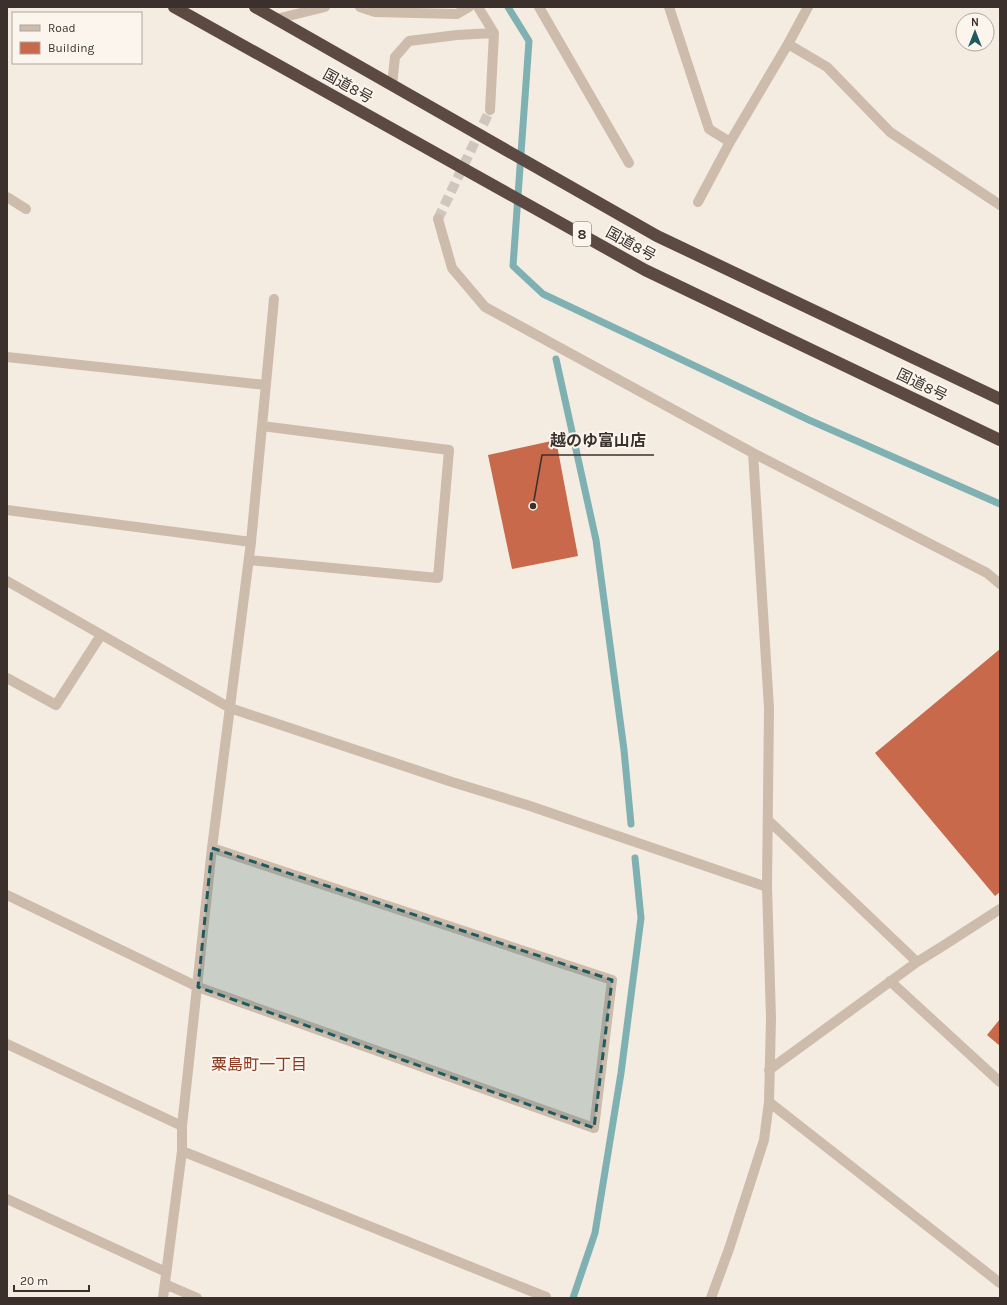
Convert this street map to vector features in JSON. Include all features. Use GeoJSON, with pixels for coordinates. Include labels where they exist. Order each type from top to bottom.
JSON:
{"type":"FeatureCollection","features":[{"type":"Feature","properties":{"kind":"highway","name":"国道8号"},"geometry":{"type":"LineString","coordinates":[[174,7],[645,270],[1000,440]]}},
{"type":"Feature","properties":{"kind":"highway","name":"国道8号"},"geometry":{"type":"LineString","coordinates":[[255,7],[657,236],[1000,399]]}},
{"type":"Feature","properties":{"kind":"street"},"geometry":{"type":"LineString","coordinates":[[276,19],[325,7]]}},
{"type":"Feature","properties":{"kind":"street"},"geometry":{"type":"LineString","coordinates":[[360,7],[375,12],[457,14],[468,7]]}},
{"type":"Feature","properties":{"kind":"street"},"geometry":{"type":"LineString","coordinates":[[478,7],[494,33],[490,110]]}},
{"type":"Feature","properties":{"kind":"street"},"geometry":{"type":"LineString","coordinates":[[539,7],[629,164]]}},
{"type":"Feature","properties":{"kind":"street"},"geometry":{"type":"LineString","coordinates":[[669,7],[709,129],[730,142]]}},
{"type":"Feature","properties":{"kind":"street"},"geometry":{"type":"LineString","coordinates":[[698,202],[730,142],[808,7]]}},
{"type":"Feature","properties":{"kind":"street"},"geometry":{"type":"LineString","coordinates":[[392,85],[395,57],[409,41],[457,35],[494,33]]}},
{"type":"Feature","properties":{"kind":"street"},"geometry":{"type":"LineString","coordinates":[[788,44],[827,67],[890,132],[1000,204]]}},
{"type":"Feature","properties":{"kind":"street"},"geometry":{"type":"LineString","coordinates":[[7,198],[26,209]]}},
{"type":"Feature","properties":{"kind":"street"},"geometry":{"type":"LineString","coordinates":[[438,219],[452,268],[485,307],[753,453],[987,573],[1000,584]]}},
{"type":"Feature","properties":{"kind":"street"},"geometry":{"type":"LineString","coordinates":[[163,1298],[182,1151],[182,1126],[212,848],[250,542],[274,299]]}},
{"type":"Feature","properties":{"kind":"street"},"geometry":{"type":"LineString","coordinates":[[7,357],[266,385]]}},
{"type":"Feature","properties":{"kind":"street"},"geometry":{"type":"LineString","coordinates":[[248,560],[438,578],[449,450],[262,426]]}},
{"type":"Feature","properties":{"kind":"street"},"geometry":{"type":"LineString","coordinates":[[711,1298],[729,1249],[764,1140],[769,1102],[771,1018],[767,887],[769,708],[753,453]]}},
{"type":"Feature","properties":{"kind":"street"},"geometry":{"type":"LineString","coordinates":[[7,510],[250,542]]}},
{"type":"Feature","properties":{"kind":"street"},"geometry":{"type":"LineString","coordinates":[[7,581],[230,708],[452,782],[527,805],[767,887]]}},
{"type":"Feature","properties":{"kind":"street"},"geometry":{"type":"LineString","coordinates":[[7,678],[56,705],[101,635]]}},
{"type":"Feature","properties":{"kind":"street"},"geometry":{"type":"LineString","coordinates":[[768,820],[917,962]]}},
{"type":"Feature","properties":{"kind":"street"},"geometry":{"type":"LineString","coordinates":[[7,895],[198,987],[594,1128],[612,980],[212,848]]}},
{"type":"Feature","properties":{"kind":"street"},"geometry":{"type":"LineString","coordinates":[[769,1070],[917,962],[1000,909]]}},
{"type":"Feature","properties":{"kind":"street"},"geometry":{"type":"LineString","coordinates":[[890,981],[1000,1082]]}},
{"type":"Feature","properties":{"kind":"street"},"geometry":{"type":"LineString","coordinates":[[7,1044],[182,1126]]}},
{"type":"Feature","properties":{"kind":"street"},"geometry":{"type":"LineString","coordinates":[[769,1102],[1000,1283]]}},
{"type":"Feature","properties":{"kind":"street"},"geometry":{"type":"LineString","coordinates":[[182,1151],[546,1297]]}},
{"type":"Feature","properties":{"kind":"street"},"geometry":{"type":"LineString","coordinates":[[7,1199],[166,1272]]}},
{"type":"Feature","properties":{"kind":"street"},"geometry":{"type":"LineString","coordinates":[[164,1284],[197,1298]]}},
{"type":"Feature","properties":{"kind":"highlighted area"},"geometry":{"type":"Polygon","coordinates":[[[212,848],[612,980],[594,1128],[198,987],[212,848]]]}},
{"type":"Feature","properties":{"kind":"building"},"geometry":{"type":"Polygon","coordinates":[[[556,440],[578,556],[512,569],[488,455],[556,440]]]}},
{"type":"Feature","properties":{"kind":"building"},"geometry":{"type":"Polygon","coordinates":[[[1000,649],[1000,892],[995,896],[875,753],[1000,649]]]}},
{"type":"Feature","properties":{"kind":"building"},"geometry":{"type":"Polygon","coordinates":[[[1000,1019],[1000,1046],[987,1035],[1000,1019]]]}},
{"type":"Feature","properties":{"kind":"waterway"},"geometry":{"type":"LineString","coordinates":[[508,7],[529,41],[513,266],[543,294],[809,420],[1000,504]]}},
{"type":"Feature","properties":{"kind":"waterway"},"geometry":{"type":"LineString","coordinates":[[556,359],[596,540],[624,750],[631,824]]}},
{"type":"Feature","properties":{"kind":"waterway"},"geometry":{"type":"LineString","coordinates":[[573,1298],[595,1233],[621,1073],[641,918],[635,858]]}},
{"type":"Feature","properties":{"kind":"tunnel"},"geometry":{"type":"LineString","coordinates":[[438,219],[490,110]]}},
{"type":"Feature","properties":{"kind":"place","name":"越のゆ富山店"},"geometry":{"type":"Point","coordinates":[533,506]}},
{"type":"Feature","properties":{"kind":"district","name":"粟島町一丁目"},"geometry":{"type":"Point","coordinates":[259,1064]}}]}
